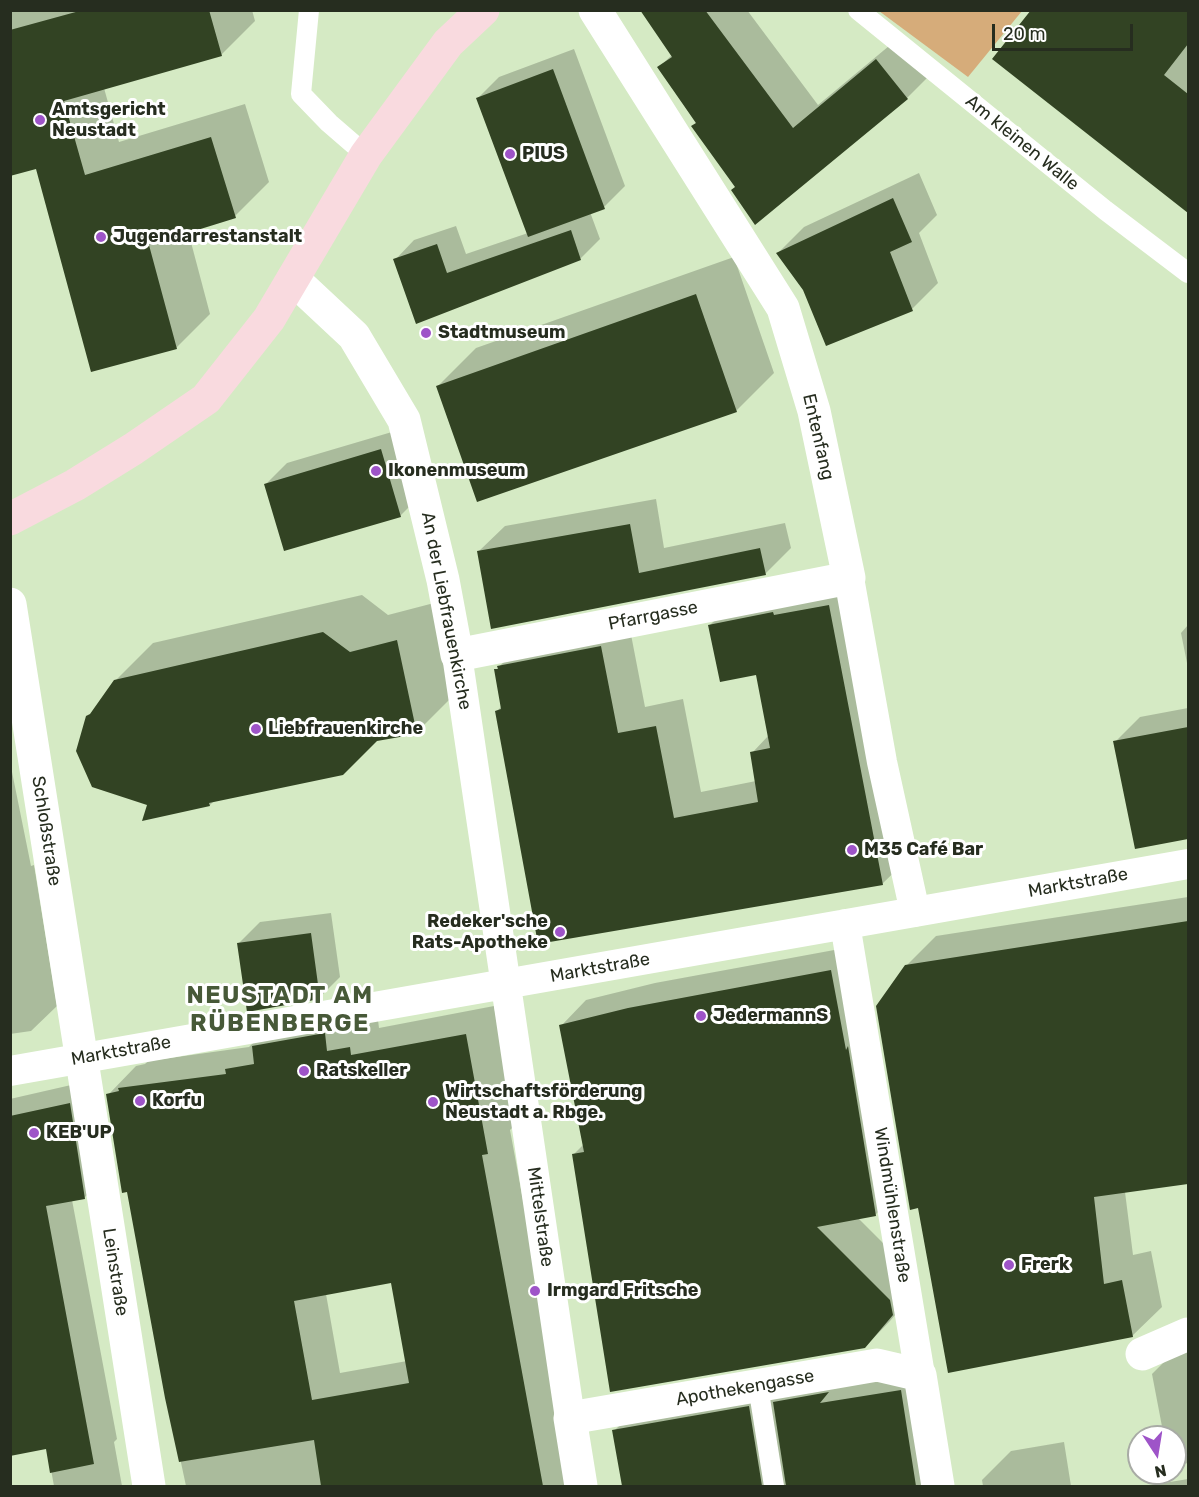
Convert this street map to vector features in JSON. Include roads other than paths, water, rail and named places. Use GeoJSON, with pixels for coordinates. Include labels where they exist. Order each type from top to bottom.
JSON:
{"type":"FeatureCollection","features":[{"type":"Feature","properties":{"kind":"main road"},"geometry":{"type":"LineString","coordinates":[[10,519],[75,486],[134,449],[206,399],[269,319],[366,155],[447,43],[483,10]]}},
{"type":"Feature","properties":{"kind":"street","name":"Entenfang"},"geometry":{"type":"LineString","coordinates":[[595,10],[783,308],[814,411],[849,578],[882,762],[915,912]]}},
{"type":"Feature","properties":{"kind":"street","name":"An der Liebfrauenkirche"},"geometry":{"type":"LineString","coordinates":[[293,279],[354,336],[404,420],[443,580],[457,655],[506,984]]}},
{"type":"Feature","properties":{"kind":"street","name":"Pfarrgasse"},"geometry":{"type":"LineString","coordinates":[[457,655],[849,578]]}},
{"type":"Feature","properties":{"kind":"street","name":"Schloßstraße"},"geometry":{"type":"LineString","coordinates":[[10,604],[82,1058]]}},
{"type":"Feature","properties":{"kind":"street","name":"Marktstraße"},"geometry":{"type":"LineString","coordinates":[[10,1071],[1188,864]]}},
{"type":"Feature","properties":{"kind":"street","name":"Windmühlenstraße"},"geometry":{"type":"LineString","coordinates":[[845,924],[938,1486]]}},
{"type":"Feature","properties":{"kind":"street","name":"Mittelstraße"},"geometry":{"type":"LineString","coordinates":[[506,984],[581,1486]]}},
{"type":"Feature","properties":{"kind":"street","name":"Leinstraße"},"geometry":{"type":"LineString","coordinates":[[82,1058],[149,1486]]}},
{"type":"Feature","properties":{"kind":"street"},"geometry":{"type":"LineString","coordinates":[[1142,1354],[1188,1334]]}},
{"type":"Feature","properties":{"kind":"street","name":"Apothekengasse"},"geometry":{"type":"LineString","coordinates":[[570,1418],[877,1365],[920,1375]]}},
{"type":"Feature","properties":{"kind":"lane"},"geometry":{"type":"LineString","coordinates":[[309,10],[301,94],[329,123],[366,155]]}},
{"type":"Feature","properties":{"kind":"lane","name":"Am kleinen Walle"},"geometry":{"type":"LineString","coordinates":[[858,10],[1105,210],[1188,273]]}},
{"type":"Feature","properties":{"kind":"lane"},"geometry":{"type":"LineString","coordinates":[[758,1386],[774,1486]]}},
{"type":"Feature","properties":{"kind":"place","name":"Amtsgericht Neustadt"},"geometry":{"type":"Point","coordinates":[40,120]}},
{"type":"Feature","properties":{"kind":"place","name":"PIUS"},"geometry":{"type":"Point","coordinates":[510,154]}},
{"type":"Feature","properties":{"kind":"place","name":"Jugendarrestanstalt"},"geometry":{"type":"Point","coordinates":[101,237]}},
{"type":"Feature","properties":{"kind":"place","name":"Stadtmuseum"},"geometry":{"type":"Point","coordinates":[426,333]}},
{"type":"Feature","properties":{"kind":"place","name":"Ikonenmuseum"},"geometry":{"type":"Point","coordinates":[376,471]}},
{"type":"Feature","properties":{"kind":"place","name":"Liebfrauenkirche"},"geometry":{"type":"Point","coordinates":[256,729]}},
{"type":"Feature","properties":{"kind":"place","name":"M35 Café Bar"},"geometry":{"type":"Point","coordinates":[852,850]}},
{"type":"Feature","properties":{"kind":"place","name":"Redeker'sche Rats-Apotheke"},"geometry":{"type":"Point","coordinates":[560,932]}},
{"type":"Feature","properties":{"kind":"place","name":"JedermannS"},"geometry":{"type":"Point","coordinates":[701,1016]}},
{"type":"Feature","properties":{"kind":"place","name":"Ratskeller"},"geometry":{"type":"Point","coordinates":[304,1071]}},
{"type":"Feature","properties":{"kind":"place","name":"Korfu"},"geometry":{"type":"Point","coordinates":[140,1101]}},
{"type":"Feature","properties":{"kind":"place","name":"Wirtschaftsförderung Neustadt a. Rbge."},"geometry":{"type":"Point","coordinates":[433,1102]}},
{"type":"Feature","properties":{"kind":"place","name":"KEB'UP"},"geometry":{"type":"Point","coordinates":[34,1133]}},
{"type":"Feature","properties":{"kind":"place","name":"Frerk"},"geometry":{"type":"Point","coordinates":[1009,1265]}},
{"type":"Feature","properties":{"kind":"place","name":"Irmgard Fritsche"},"geometry":{"type":"Point","coordinates":[535,1291]}},
{"type":"Feature","properties":{"kind":"district","name":"NEUSTADT AM RÜBENBERGE"},"geometry":{"type":"Point","coordinates":[280,1010]}}]}
